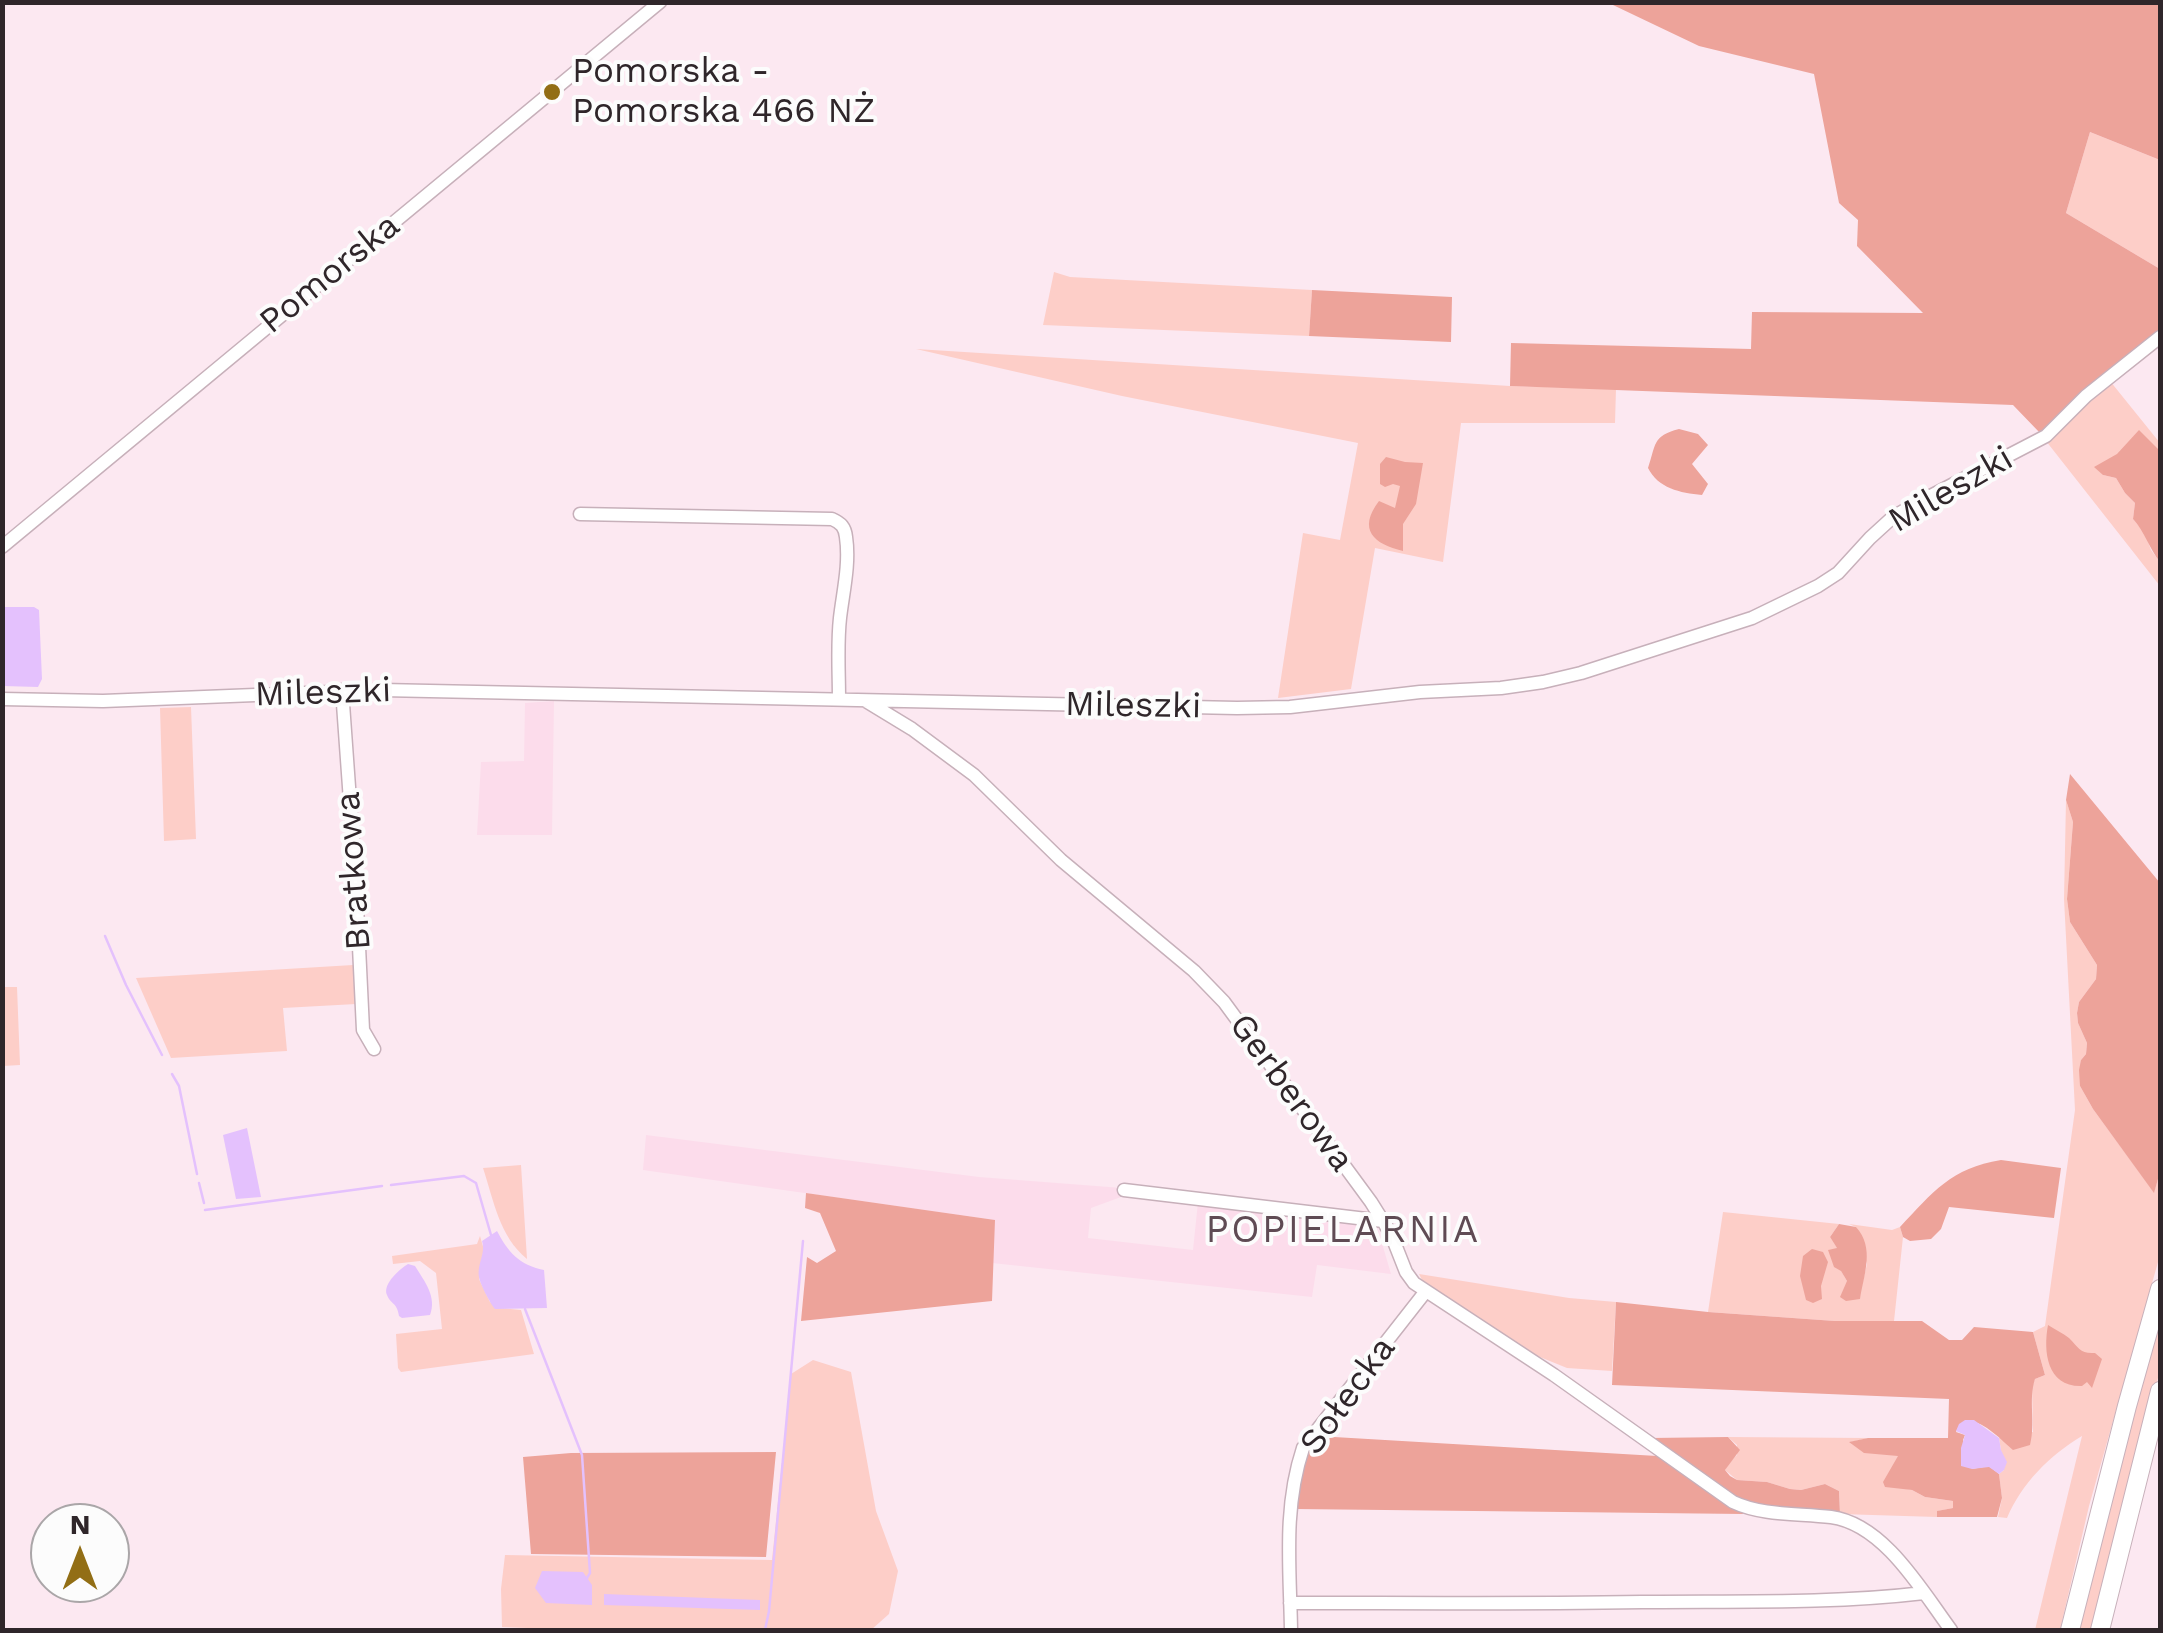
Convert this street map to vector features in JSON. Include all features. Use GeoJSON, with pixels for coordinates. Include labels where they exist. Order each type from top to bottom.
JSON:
{"type":"FeatureCollection","features":[{"type":"Feature","properties":{"kind":"highway"},"geometry":{"type":"LineString","coordinates":[[2070,1630],[2160,1289]]}},
{"type":"Feature","properties":{"kind":"highway"},"geometry":{"type":"LineString","coordinates":[[2100,1630],[2160,1391]]}},
{"type":"Feature","properties":{"kind":"street","name":"Pomorska"},"geometry":{"type":"LineString","coordinates":[[2,547],[660,2]]}},
{"type":"Feature","properties":{"kind":"street","name":"Mileszki"},"geometry":{"type":"LineString","coordinates":[[2,699],[103,701],[342,690],[1290,707],[1543,682],[1729,627],[1818,586],[1838,573],[1893,517],[2046,436],[2086,396],[2160,337]]}},
{"type":"Feature","properties":{"kind":"street"},"geometry":{"type":"LineString","coordinates":[[580,514],[838,522],[846,540],[839,631],[840,699]]}},
{"type":"Feature","properties":{"kind":"street","name":"Bratkowa"},"geometry":{"type":"LineString","coordinates":[[342,690],[363,1030],[374,1049]]}},
{"type":"Feature","properties":{"kind":"street","name":"Gerberowa"},"geometry":{"type":"LineString","coordinates":[[864,700],[974,775],[1060,860],[1194,972],[1224,1002],[1383,1222],[1414,1284],[1554,1375],[1733,1502],[1762,1511],[1856,1524],[1898,1559],[1951,1630]]}},
{"type":"Feature","properties":{"kind":"street"},"geometry":{"type":"LineString","coordinates":[[1124,1190],[1383,1222]]}},
{"type":"Feature","properties":{"kind":"street","name":"Sołecka"},"geometry":{"type":"LineString","coordinates":[[1291,1630],[1288,1528],[1303,1448],[1426,1291]]}},
{"type":"Feature","properties":{"kind":"street"},"geometry":{"type":"LineString","coordinates":[[1290,1603],[1712,1602],[1924,1593]]}},
{"type":"Feature","properties":{"kind":"shaded area"},"geometry":{"type":"Polygon","coordinates":[[[1496,3],[2160,3],[2160,160],[2090,132],[2066,213],[2160,269],[2160,342],[2155,338],[2040,433],[2013,405],[1510,386],[1511,343],[1751,349],[1752,312],[1923,313],[1857,246],[1858,220],[1839,203],[1814,74],[1699,46],[1613,5],[1496,3]]]}},
{"type":"Feature","properties":{"kind":"shaded area"},"geometry":{"type":"Polygon","coordinates":[[[2090,132],[2160,160],[2160,269],[2066,213],[2090,132]]]}},
{"type":"Feature","properties":{"kind":"shaded area"},"geometry":{"type":"Polygon","coordinates":[[[1054,272],[1070,277],[1312,290],[1309,336],[1043,325],[1054,272]]]}},
{"type":"Feature","properties":{"kind":"shaded area"},"geometry":{"type":"Polygon","coordinates":[[[1312,290],[1452,297],[1451,342],[1309,336],[1312,290]]]}},
{"type":"Feature","properties":{"kind":"shaded area"},"geometry":{"type":"Polygon","coordinates":[[[916,349],[1510,386],[1616,389],[1615,423],[1461,423],[1443,562],[1375,548],[1351,689],[1278,698],[1303,533],[1340,540],[1358,443],[1122,396],[916,349]]]}},
{"type":"Feature","properties":{"kind":"shaded area"},"geometry":{"type":"Polygon","coordinates":[[[2110,381],[2160,443],[2160,452],[2127,444],[2103,475],[2116,478],[2135,503],[2133,519],[2160,562],[2160,586],[2046,441],[2110,381]]]}},
{"type":"Feature","properties":{"kind":"shaded area"},"geometry":{"type":"Polygon","coordinates":[[[1679,429],[1698,434],[1708,445],[1692,464],[1708,484],[1702,495],[1670,488],[1648,468],[1659,438],[1679,429]]]}},
{"type":"Feature","properties":{"kind":"shaded area"},"geometry":{"type":"Polygon","coordinates":[[[2139,430],[2160,451],[2160,562],[2133,519],[2135,503],[2116,478],[2103,475],[2094,467],[2117,454],[2139,430]]]}},
{"type":"Feature","properties":{"kind":"shaded area"},"geometry":{"type":"Polygon","coordinates":[[[1386,457],[1423,463],[1416,504],[1403,524],[1403,551],[1377,540],[1369,528],[1379,501],[1395,508],[1400,486],[1380,484],[1380,464],[1386,457]]]}},
{"type":"Feature","properties":{"kind":"shaded area"},"geometry":{"type":"Polygon","coordinates":[[[3,607],[39,610],[42,679],[38,687],[3,686],[3,607]]]}},
{"type":"Feature","properties":{"kind":"shaded area"},"geometry":{"type":"Polygon","coordinates":[[[554,701],[552,835],[477,835],[481,762],[524,761],[525,703],[554,701]]]}},
{"type":"Feature","properties":{"kind":"shaded area"},"geometry":{"type":"Polygon","coordinates":[[[191,707],[196,839],[164,841],[160,708],[191,707]]]}},
{"type":"Feature","properties":{"kind":"shaded area"},"geometry":{"type":"Polygon","coordinates":[[[2070,774],[2160,883],[2160,1172],[2154,1193],[2080,1086],[2079,1070],[2087,1043],[2077,1013],[2079,1002],[2096,979],[2097,965],[2070,922],[2067,899],[2073,822],[2066,800],[2070,774]]]}},
{"type":"Feature","properties":{"kind":"shaded area"},"geometry":{"type":"Polygon","coordinates":[[[2066,800],[2073,822],[2067,899],[2070,922],[2097,965],[2096,979],[2079,1002],[2077,1013],[2087,1043],[2081,1060],[2080,1086],[2154,1192],[2160,1172],[2160,1255],[2089,1506],[2060,1630],[2035,1630],[2082,1436],[2038,1471],[2007,1518],[1998,1517],[2002,1498],[1999,1474],[2004,1470],[1999,1438],[2033,1432],[2032,1387],[2035,1379],[2045,1375],[2033,1332],[2045,1326],[2075,1110],[2064,899],[2066,800]]]}},
{"type":"Feature","properties":{"kind":"shaded area"},"geometry":{"type":"Polygon","coordinates":[[[353,965],[356,1004],[283,1008],[287,1051],[171,1058],[136,978],[353,965]]]}},
{"type":"Feature","properties":{"kind":"shaded area"},"geometry":{"type":"Polygon","coordinates":[[[3,987],[17,987],[20,1065],[3,1066],[3,987]]]}},
{"type":"Feature","properties":{"kind":"shaded area"},"geometry":{"type":"Polygon","coordinates":[[[247,1128],[261,1197],[236,1199],[223,1135],[247,1128]]]}},
{"type":"Feature","properties":{"kind":"shaded area"},"geometry":{"type":"Polygon","coordinates":[[[646,1135],[979,1177],[1122,1188],[1121,1197],[1091,1208],[1088,1238],[1193,1250],[1198,1202],[1377,1226],[1391,1274],[1317,1265],[1312,1297],[992,1263],[994,1220],[643,1170],[646,1135]]]}},
{"type":"Feature","properties":{"kind":"shaded area"},"geometry":{"type":"Polygon","coordinates":[[[2001,1160],[2061,1168],[2054,1218],[1949,1207],[1941,1229],[1931,1239],[1910,1241],[1903,1237],[1900,1227],[1944,1183],[1969,1169],[2001,1160]]]}},
{"type":"Feature","properties":{"kind":"shaded area"},"geometry":{"type":"Polygon","coordinates":[[[521,1165],[527,1259],[504,1229],[483,1168],[521,1165]]]}},
{"type":"Feature","properties":{"kind":"shaded area"},"geometry":{"type":"Polygon","coordinates":[[[806,1193],[995,1220],[992,1301],[801,1321],[807,1257],[817,1263],[836,1251],[820,1213],[805,1208],[806,1193]]]}},
{"type":"Feature","properties":{"kind":"shaded area"},"geometry":{"type":"Polygon","coordinates":[[[1723,1212],[1839,1224],[1830,1237],[1838,1249],[1829,1250],[1847,1281],[1863,1281],[1867,1264],[1856,1227],[1849,1224],[1892,1230],[1900,1227],[1903,1237],[1894,1321],[1708,1312],[1723,1212]]]}},
{"type":"Feature","properties":{"kind":"shaded area"},"geometry":{"type":"Polygon","coordinates":[[[1839,1224],[1856,1227],[1865,1244],[1867,1262],[1860,1299],[1846,1301],[1840,1297],[1847,1281],[1834,1267],[1828,1250],[1837,1248],[1830,1237],[1839,1224]]]}},
{"type":"Feature","properties":{"kind":"shaded area"},"geometry":{"type":"Polygon","coordinates":[[[497,1231],[515,1256],[544,1270],[547,1308],[493,1306],[479,1272],[482,1241],[497,1231]]]}},
{"type":"Feature","properties":{"kind":"shaded area"},"geometry":{"type":"Polygon","coordinates":[[[480,1236],[484,1250],[479,1279],[490,1302],[500,1308],[521,1310],[534,1354],[401,1372],[396,1334],[442,1329],[436,1273],[420,1261],[393,1264],[392,1256],[477,1244],[480,1236]]]}},
{"type":"Feature","properties":{"kind":"shaded area"},"geometry":{"type":"Polygon","coordinates":[[[1812,1249],[1823,1252],[1828,1262],[1821,1286],[1822,1299],[1813,1303],[1806,1300],[1800,1276],[1803,1256],[1812,1249]]]}},
{"type":"Feature","properties":{"kind":"shaded area"},"geometry":{"type":"Polygon","coordinates":[[[408,1264],[415,1266],[429,1290],[430,1315],[402,1318],[387,1295],[390,1281],[408,1264]]]}},
{"type":"Feature","properties":{"kind":"shaded area"},"geometry":{"type":"Polygon","coordinates":[[[1419,1274],[1616,1302],[1612,1371],[1567,1368],[1535,1355],[1423,1282],[1419,1274]]]}},
{"type":"Feature","properties":{"kind":"shaded area"},"geometry":{"type":"Polygon","coordinates":[[[1616,1302],[1835,1321],[1922,1321],[1949,1340],[1962,1340],[1974,1327],[2033,1332],[2045,1375],[2035,1379],[2033,1387],[2030,1445],[2013,1450],[1976,1422],[1961,1424],[1956,1432],[1965,1435],[1972,1469],[1989,1466],[1999,1474],[2002,1498],[1997,1517],[1937,1517],[1937,1511],[1953,1508],[1953,1501],[1885,1487],[1883,1482],[1898,1456],[1864,1453],[1849,1442],[1868,1438],[1948,1438],[1949,1399],[1612,1385],[1616,1302]]]}},
{"type":"Feature","properties":{"kind":"shaded area"},"geometry":{"type":"Polygon","coordinates":[[[2160,1311],[2160,1370],[2093,1630],[2077,1630],[2160,1311]]]}},
{"type":"Feature","properties":{"kind":"shaded area"},"geometry":{"type":"Polygon","coordinates":[[[2048,1325],[2083,1351],[2102,1359],[2092,1388],[2087,1382],[2082,1386],[2070,1385],[2055,1374],[2047,1356],[2048,1325]]]}},
{"type":"Feature","properties":{"kind":"shaded area"},"geometry":{"type":"Polygon","coordinates":[[[813,1360],[851,1372],[876,1511],[898,1571],[889,1614],[871,1630],[502,1627],[505,1555],[772,1560],[791,1374],[813,1360]]]}},
{"type":"Feature","properties":{"kind":"shaded area"},"geometry":{"type":"Polygon","coordinates":[[[1965,1420],[1974,1420],[1999,1438],[2007,1462],[1999,1474],[1989,1467],[1961,1466],[1965,1435],[1956,1431],[1965,1420]]]}},
{"type":"Feature","properties":{"kind":"shaded area"},"geometry":{"type":"Polygon","coordinates":[[[1317,1436],[1657,1456],[1744,1514],[1295,1509],[1305,1460],[1317,1436]]]}},
{"type":"Feature","properties":{"kind":"shaded area"},"geometry":{"type":"Polygon","coordinates":[[[1728,1437],[1868,1438],[1851,1442],[1899,1455],[1893,1467],[1898,1487],[1925,1497],[1953,1501],[1953,1508],[1938,1511],[1937,1517],[1840,1514],[1839,1491],[1825,1484],[1801,1490],[1737,1480],[1725,1470],[1737,1455],[1737,1445],[1728,1437]]]}},
{"type":"Feature","properties":{"kind":"shaded area"},"geometry":{"type":"Polygon","coordinates":[[[1728,1437],[1740,1450],[1725,1470],[1730,1476],[1801,1490],[1825,1484],[1839,1491],[1840,1514],[1748,1505],[1651,1438],[1728,1437]]]}},
{"type":"Feature","properties":{"kind":"shaded area"},"geometry":{"type":"Polygon","coordinates":[[[776,1452],[766,1557],[531,1554],[523,1457],[571,1453],[776,1452]]]}},
{"type":"Feature","properties":{"kind":"shaded area"},"geometry":{"type":"Polygon","coordinates":[[[542,1571],[583,1572],[592,1585],[592,1605],[546,1603],[535,1588],[542,1571]]]}},
{"type":"Feature","properties":{"kind":"shaded area"},"geometry":{"type":"Polygon","coordinates":[[[604,1594],[760,1600],[760,1610],[604,1605],[604,1594]]]}},
{"type":"Feature","properties":{"kind":"waterway"},"geometry":{"type":"LineString","coordinates":[[105,936],[162,1055]]}},
{"type":"Feature","properties":{"kind":"waterway"},"geometry":{"type":"LineString","coordinates":[[172,1074],[179,1086],[197,1174]]}},
{"type":"Feature","properties":{"kind":"waterway"},"geometry":{"type":"LineString","coordinates":[[391,1185],[464,1176],[476,1183],[491,1235]]}},
{"type":"Feature","properties":{"kind":"waterway"},"geometry":{"type":"LineString","coordinates":[[199,1183],[204,1203]]}},
{"type":"Feature","properties":{"kind":"waterway"},"geometry":{"type":"LineString","coordinates":[[205,1210],[382,1186]]}},
{"type":"Feature","properties":{"kind":"waterway"},"geometry":{"type":"LineString","coordinates":[[765,1630],[803,1241]]}},
{"type":"Feature","properties":{"kind":"waterway"},"geometry":{"type":"LineString","coordinates":[[525,1309],[582,1455],[590,1573],[587,1578]]}},
{"type":"Feature","properties":{"kind":"place","name":"Pomorska - Pomorska 466 NŻ"},"geometry":{"type":"Point","coordinates":[552,92]}},
{"type":"Feature","properties":{"kind":"district","name":"POPIELARNIA"},"geometry":{"type":"Point","coordinates":[1343,1231]}}]}
